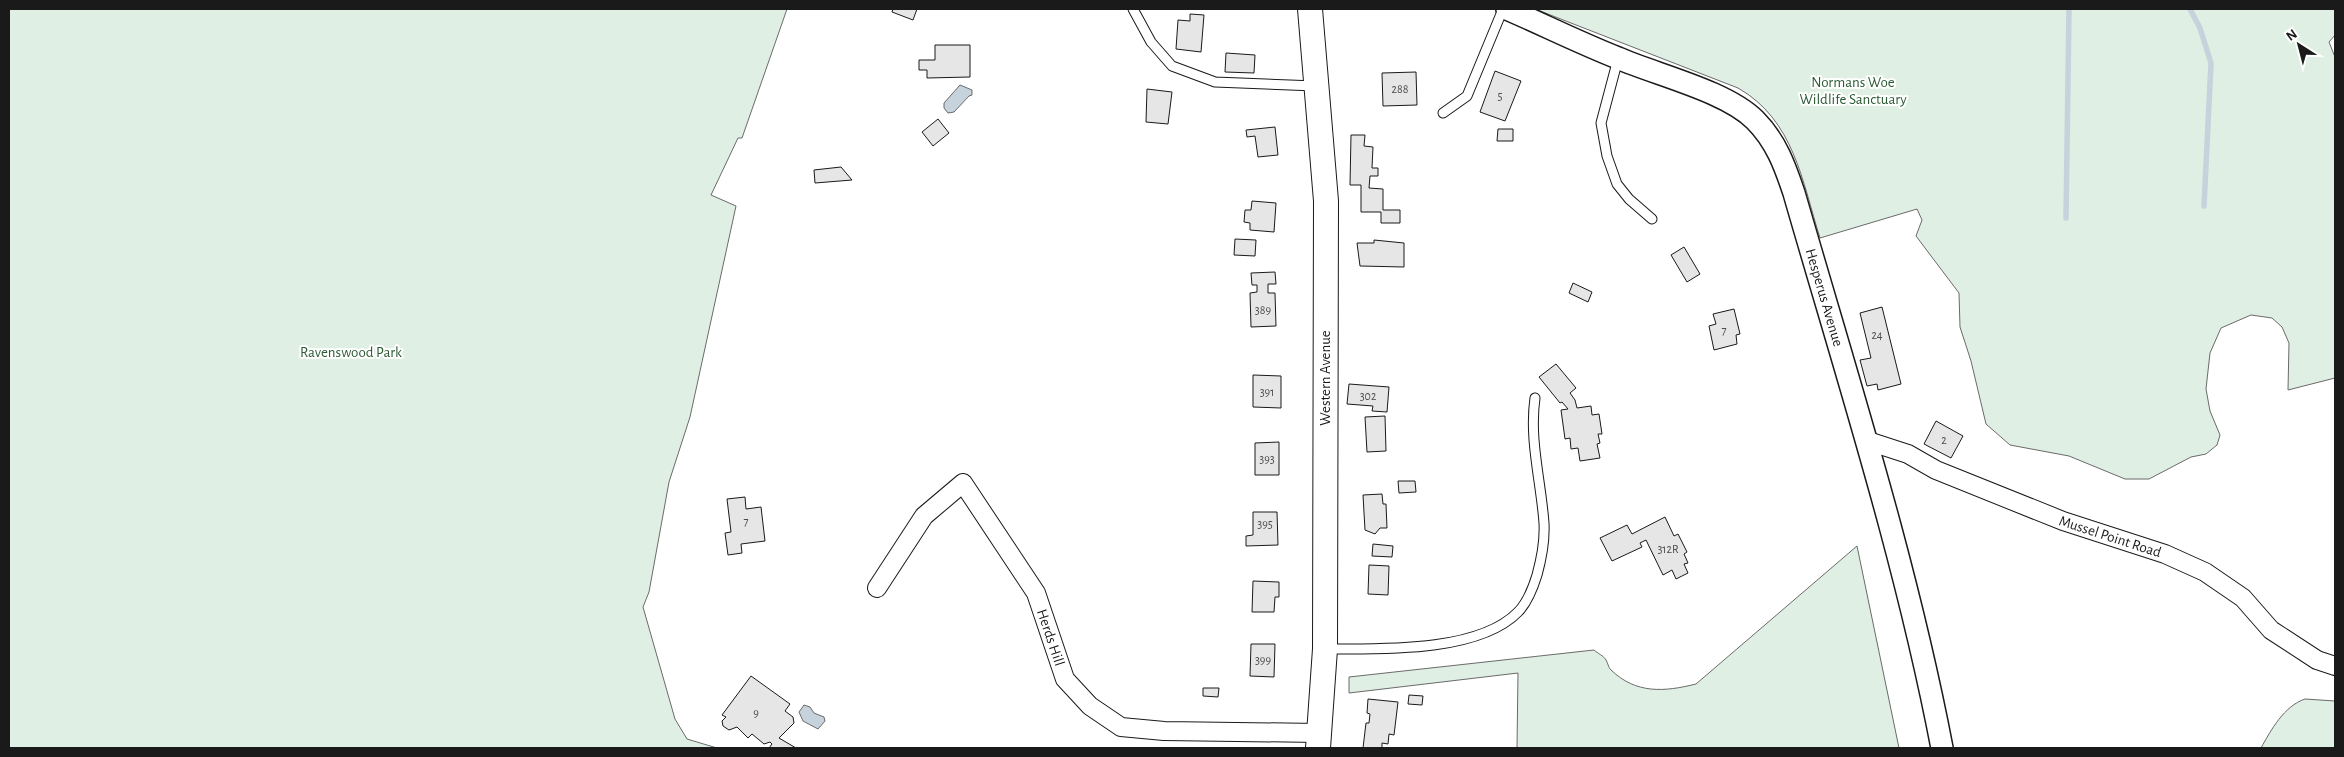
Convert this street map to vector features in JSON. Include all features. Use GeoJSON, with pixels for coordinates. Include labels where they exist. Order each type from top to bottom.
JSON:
{"type":"FeatureCollection","features":[{"type":"Feature","properties":{"kind":"main road","name":"Western Avenue"},"geometry":{"type":"LineString","coordinates":[[1310,9],[1326,200],[1325,649],[1319,741]]}},
{"type":"Feature","properties":{"kind":"street","name":"Hesperus Avenue"},"geometry":{"type":"LineString","coordinates":[[1505,9],[1618,59],[1677,80],[1740,107],[1769,136],[1782,159],[1794,193],[1898,556],[1929,682],[1942,748]]}},
{"type":"Feature","properties":{"kind":"street","name":"Mussel Point Road"},"geometry":{"type":"LineString","coordinates":[[1865,440],[1899,451],[1936,470],[2063,521],[2165,554],[2198,568],[2243,598],[2271,630],[2317,660],[2335,666]]}},
{"type":"Feature","properties":{"kind":"street","name":"Herds Hill"},"geometry":{"type":"LineString","coordinates":[[877,588],[924,516],[963,483],[1036,592],[1065,678],[1090,706],[1121,727],[1319,741]]}},
{"type":"Feature","properties":{"kind":"lane"},"geometry":{"type":"LineString","coordinates":[[1133,9],[1151,42],[1172,66],[1215,82],[1317,86]]}},
{"type":"Feature","properties":{"kind":"lane"},"geometry":{"type":"LineString","coordinates":[[1444,113],[1467,96],[1505,9]]}},
{"type":"Feature","properties":{"kind":"lane"},"geometry":{"type":"LineString","coordinates":[[1618,59],[1601,123],[1607,156],[1617,184],[1629,199],[1652,219]]}},
{"type":"Feature","properties":{"kind":"lane"},"geometry":{"type":"LineString","coordinates":[[1325,649],[1410,648],[1463,639],[1490,632],[1518,612],[1529,596],[1544,553],[1543,506],[1532,427],[1535,398]]}},
{"type":"Feature","properties":{"kind":"green space","name":"Ravenswood Park"},"geometry":{"type":"Polygon","coordinates":[[[9,9],[787,9],[742,138],[738,138],[711,195],[736,206],[690,417],[669,482],[649,592],[643,607],[675,719],[687,739],[717,748],[9,748],[9,9]]]}},
{"type":"Feature","properties":{"kind":"green space","name":"Normans Woe Wildlife Sanctuary"},"geometry":{"type":"Polygon","coordinates":[[[1535,9],[2335,9],[2335,35],[2329,42],[2335,57],[2335,378],[2288,390],[2289,343],[2282,327],[2272,318],[2251,315],[2221,328],[2210,353],[2206,389],[2210,411],[2220,435],[2217,445],[2206,454],[2191,457],[2149,479],[2125,479],[2069,456],[2010,445],[1986,424],[1971,361],[1960,327],[1959,293],[1916,236],[1922,220],[1917,209],[1820,238],[1801,174],[1784,134],[1757,101],[1738,88],[1535,9]]]}},
{"type":"Feature","properties":{"kind":"green space"},"geometry":{"type":"Polygon","coordinates":[[[1857,546],[1899,748],[1517,748],[1518,673],[1349,693],[1349,677],[1594,650],[1605,659],[1610,669],[1621,678],[1640,687],[1673,689],[1696,684],[1857,546]]]}},
{"type":"Feature","properties":{"kind":"green space"},"geometry":{"type":"Polygon","coordinates":[[[2305,699],[2335,701],[2335,748],[2261,748],[2284,713],[2297,702],[2305,699]]]}},
{"type":"Feature","properties":{"kind":"shaded area"},"geometry":{"type":"Polygon","coordinates":[[[960,85],[972,90],[972,95],[954,112],[948,113],[944,108],[944,103],[960,85]]]}},
{"type":"Feature","properties":{"kind":"shaded area"},"geometry":{"type":"Polygon","coordinates":[[[804,705],[810,707],[814,713],[824,717],[825,721],[818,729],[803,721],[799,712],[804,705]]]}},
{"type":"Feature","properties":{"kind":"building"},"geometry":{"type":"Polygon","coordinates":[[[893,9],[917,9],[913,20],[892,12],[893,9]]]}},
{"type":"Feature","properties":{"kind":"building"},"geometry":{"type":"Polygon","coordinates":[[[1190,14],[1204,15],[1201,52],[1176,49],[1178,20],[1190,21],[1190,14]]]}},
{"type":"Feature","properties":{"kind":"building"},"geometry":{"type":"Polygon","coordinates":[[[935,45],[970,45],[970,77],[927,78],[927,70],[919,70],[919,60],[935,60],[935,45]]]}},
{"type":"Feature","properties":{"kind":"building"},"geometry":{"type":"Polygon","coordinates":[[[1226,53],[1255,55],[1254,73],[1225,72],[1226,53]]]}},
{"type":"Feature","properties":{"kind":"building"},"geometry":{"type":"Polygon","coordinates":[[[1495,71],[1521,81],[1505,121],[1480,112],[1495,71]]]}},
{"type":"Feature","properties":{"kind":"building"},"geometry":{"type":"Polygon","coordinates":[[[1416,72],[1417,105],[1383,106],[1382,73],[1416,72]]]}},
{"type":"Feature","properties":{"kind":"building"},"geometry":{"type":"Polygon","coordinates":[[[1147,89],[1172,92],[1168,124],[1146,122],[1147,89]]]}},
{"type":"Feature","properties":{"kind":"building"},"geometry":{"type":"Polygon","coordinates":[[[938,119],[949,133],[933,146],[922,132],[938,119]]]}},
{"type":"Feature","properties":{"kind":"building"},"geometry":{"type":"Polygon","coordinates":[[[1275,127],[1278,155],[1258,157],[1255,136],[1247,137],[1246,130],[1275,127]]]}},
{"type":"Feature","properties":{"kind":"building"},"geometry":{"type":"Polygon","coordinates":[[[1498,129],[1513,129],[1513,141],[1497,141],[1498,129]]]}},
{"type":"Feature","properties":{"kind":"building"},"geometry":{"type":"Polygon","coordinates":[[[1351,135],[1365,135],[1364,146],[1373,147],[1372,168],[1378,168],[1378,176],[1370,176],[1369,188],[1383,189],[1383,210],[1400,210],[1400,223],[1381,223],[1381,212],[1361,212],[1361,185],[1350,185],[1351,135]]]}},
{"type":"Feature","properties":{"kind":"building"},"geometry":{"type":"Polygon","coordinates":[[[841,167],[852,180],[815,183],[814,170],[841,167]]]}},
{"type":"Feature","properties":{"kind":"building"},"geometry":{"type":"Polygon","coordinates":[[[1252,201],[1276,203],[1274,232],[1250,230],[1250,223],[1244,222],[1245,210],[1251,210],[1252,201]]]}},
{"type":"Feature","properties":{"kind":"building"},"geometry":{"type":"Polygon","coordinates":[[[1235,239],[1256,240],[1255,256],[1234,255],[1235,239]]]}},
{"type":"Feature","properties":{"kind":"building"},"geometry":{"type":"Polygon","coordinates":[[[1374,240],[1404,243],[1404,267],[1360,266],[1357,243],[1374,243],[1374,240]]]}},
{"type":"Feature","properties":{"kind":"building"},"geometry":{"type":"Polygon","coordinates":[[[1684,247],[1700,274],[1687,282],[1671,255],[1684,247]]]}},
{"type":"Feature","properties":{"kind":"building"},"geometry":{"type":"Polygon","coordinates":[[[1275,272],[1276,284],[1268,284],[1268,293],[1275,293],[1276,326],[1251,327],[1250,293],[1257,292],[1257,285],[1252,285],[1251,273],[1275,272]]]}},
{"type":"Feature","properties":{"kind":"building"},"geometry":{"type":"Polygon","coordinates":[[[1573,283],[1592,292],[1588,302],[1569,293],[1573,283]]]}},
{"type":"Feature","properties":{"kind":"building"},"geometry":{"type":"Polygon","coordinates":[[[1882,307],[1901,384],[1878,390],[1877,384],[1867,386],[1860,360],[1871,358],[1860,313],[1882,307]]]}},
{"type":"Feature","properties":{"kind":"building"},"geometry":{"type":"Polygon","coordinates":[[[1734,309],[1740,334],[1736,335],[1737,344],[1714,350],[1709,326],[1716,324],[1713,314],[1734,309]]]}},
{"type":"Feature","properties":{"kind":"building"},"geometry":{"type":"Polygon","coordinates":[[[1556,364],[1576,388],[1570,393],[1575,400],[1577,408],[1591,406],[1592,415],[1599,414],[1602,434],[1598,434],[1600,443],[1597,444],[1600,458],[1580,461],[1578,448],[1571,449],[1570,438],[1565,439],[1561,410],[1568,409],[1562,402],[1560,403],[1539,377],[1556,364]]]}},
{"type":"Feature","properties":{"kind":"building"},"geometry":{"type":"Polygon","coordinates":[[[1253,375],[1281,376],[1281,408],[1253,407],[1253,375]]]}},
{"type":"Feature","properties":{"kind":"building"},"geometry":{"type":"Polygon","coordinates":[[[1349,384],[1389,387],[1387,412],[1372,411],[1373,406],[1347,404],[1349,384]]]}},
{"type":"Feature","properties":{"kind":"building"},"geometry":{"type":"Polygon","coordinates":[[[1385,416],[1386,451],[1367,452],[1365,417],[1385,416]]]}},
{"type":"Feature","properties":{"kind":"building"},"geometry":{"type":"Polygon","coordinates":[[[1936,421],[1963,436],[1951,458],[1924,444],[1936,421]]]}},
{"type":"Feature","properties":{"kind":"building"},"geometry":{"type":"Polygon","coordinates":[[[1279,442],[1279,475],[1255,475],[1255,443],[1279,442]]]}},
{"type":"Feature","properties":{"kind":"building"},"geometry":{"type":"Polygon","coordinates":[[[1398,481],[1415,481],[1416,492],[1399,493],[1398,481]]]}},
{"type":"Feature","properties":{"kind":"building"},"geometry":{"type":"Polygon","coordinates":[[[1382,494],[1383,504],[1386,504],[1387,528],[1380,528],[1375,534],[1365,530],[1363,495],[1382,494]]]}},
{"type":"Feature","properties":{"kind":"building"},"geometry":{"type":"Polygon","coordinates":[[[745,497],[746,509],[761,507],[765,541],[741,544],[742,553],[728,555],[725,533],[731,532],[727,499],[745,497]]]}},
{"type":"Feature","properties":{"kind":"building"},"geometry":{"type":"Polygon","coordinates":[[[1253,512],[1277,512],[1278,545],[1246,546],[1246,536],[1253,535],[1253,512]]]}},
{"type":"Feature","properties":{"kind":"building"},"geometry":{"type":"Polygon","coordinates":[[[1665,517],[1674,536],[1678,534],[1687,552],[1684,554],[1688,563],[1684,564],[1688,573],[1676,579],[1672,570],[1663,575],[1646,540],[1640,543],[1642,547],[1612,561],[1600,538],[1627,525],[1632,534],[1665,517]]]}},
{"type":"Feature","properties":{"kind":"building"},"geometry":{"type":"Polygon","coordinates":[[[1373,544],[1393,546],[1392,557],[1372,556],[1373,544]]]}},
{"type":"Feature","properties":{"kind":"building"},"geometry":{"type":"Polygon","coordinates":[[[1369,565],[1389,566],[1388,595],[1368,594],[1369,565]]]}},
{"type":"Feature","properties":{"kind":"building"},"geometry":{"type":"Polygon","coordinates":[[[1253,581],[1279,582],[1279,597],[1275,597],[1274,612],[1252,612],[1253,581]]]}},
{"type":"Feature","properties":{"kind":"building"},"geometry":{"type":"Polygon","coordinates":[[[1251,644],[1275,644],[1274,677],[1250,676],[1251,644]]]}},
{"type":"Feature","properties":{"kind":"building"},"geometry":{"type":"Polygon","coordinates":[[[751,676],[790,704],[785,711],[793,717],[794,723],[779,738],[796,748],[769,748],[772,744],[770,742],[764,744],[752,734],[748,738],[737,727],[729,730],[723,726],[722,721],[726,717],[722,715],[751,676]]]}},
{"type":"Feature","properties":{"kind":"building"},"geometry":{"type":"Polygon","coordinates":[[[1203,688],[1219,688],[1218,697],[1203,696],[1203,688]]]}},
{"type":"Feature","properties":{"kind":"building"},"geometry":{"type":"Polygon","coordinates":[[[1409,695],[1423,696],[1422,705],[1408,704],[1409,695]]]}},
{"type":"Feature","properties":{"kind":"building"},"geometry":{"type":"Polygon","coordinates":[[[1368,699],[1398,702],[1394,735],[1389,734],[1388,744],[1382,743],[1382,748],[1363,748],[1366,723],[1369,723],[1370,714],[1367,713],[1368,699]]]}},
{"type":"Feature","properties":{"kind":"waterway"},"geometry":{"type":"LineString","coordinates":[[2066,218],[2069,9]]}},
{"type":"Feature","properties":{"kind":"waterway"},"geometry":{"type":"LineString","coordinates":[[2190,9],[2200,28],[2211,63],[2204,206]]}}]}
